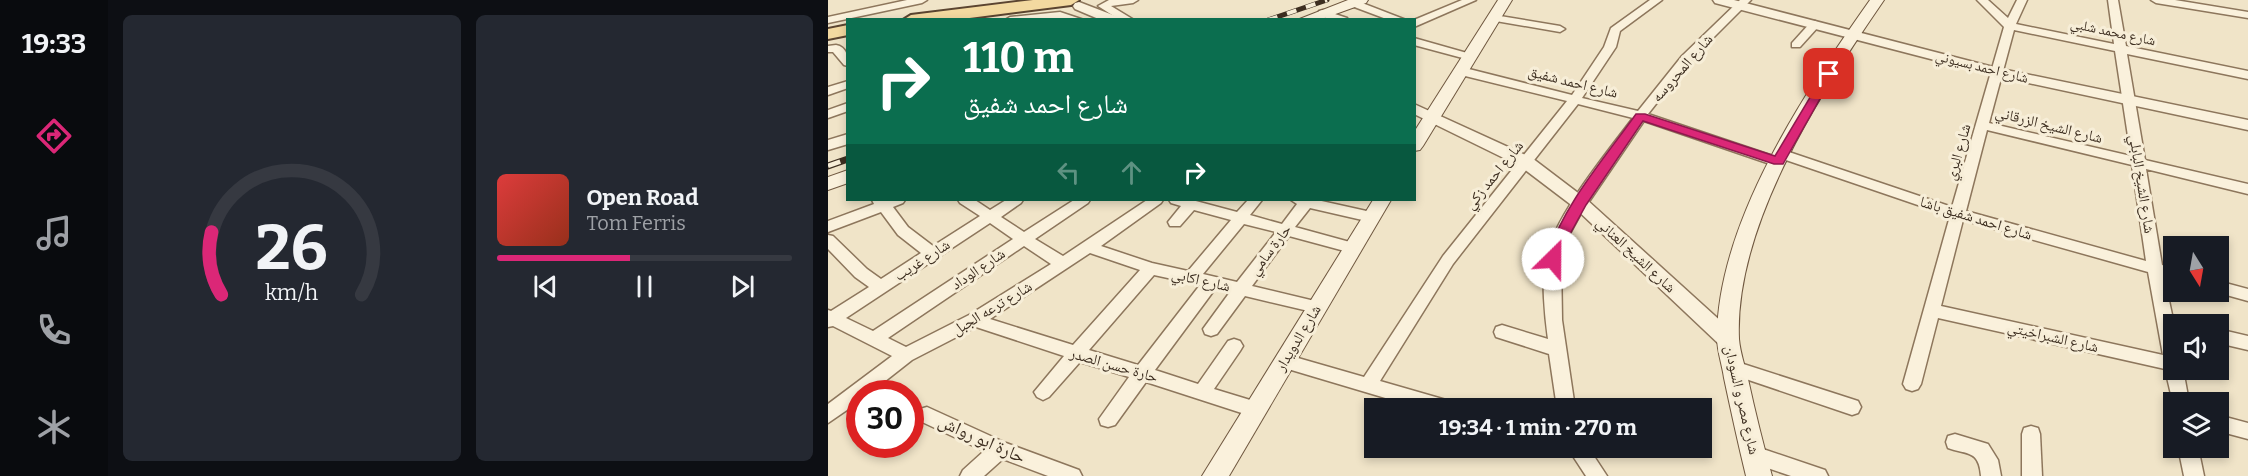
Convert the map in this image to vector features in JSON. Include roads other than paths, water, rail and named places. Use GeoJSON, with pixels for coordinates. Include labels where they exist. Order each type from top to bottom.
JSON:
{"type":"FeatureCollection","features":[{"type":"Feature","properties":{"kind":"main road"},"geometry":{"type":"LineString","coordinates":[[1416,143],[1505,0]]}},
{"type":"Feature","properties":{"kind":"main road","name":"شارع مصر و السودان"},"geometry":{"type":"LineString","coordinates":[[1756,465],[1728,340],[1728,305],[1737,265],[1748,231],[1780,158],[1853,33],[1876,0]]}},
{"type":"Feature","properties":{"kind":"main road"},"geometry":{"type":"LineString","coordinates":[[1309,18],[1357,1]]}},
{"type":"Feature","properties":{"kind":"main road"},"geometry":{"type":"LineString","coordinates":[[930,18],[1075,3]]}},
{"type":"Feature","properties":{"kind":"main road"},"geometry":{"type":"LineString","coordinates":[[834,45],[846,32]]}},
{"type":"Feature","properties":{"kind":"main road"},"geometry":{"type":"LineString","coordinates":[[828,184],[846,177]]}},
{"type":"Feature","properties":{"kind":"main road","name":"شارع الدويدار"},"geometry":{"type":"LineString","coordinates":[[1215,476],[1377,208]]}},
{"type":"Feature","properties":{"kind":"street"},"geometry":{"type":"LineString","coordinates":[[828,20],[922,0]]}},
{"type":"Feature","properties":{"kind":"street"},"geometry":{"type":"LineString","coordinates":[[1125,18],[1103,6],[1133,0]]}},
{"type":"Feature","properties":{"kind":"street"},"geometry":{"type":"LineString","coordinates":[[1416,23],[1471,0]]}},
{"type":"Feature","properties":{"kind":"street","name":"شارع احمد زكي"},"geometry":{"type":"LineString","coordinates":[[1368,386],[1448,260],[1575,99],[1610,47],[1615,30],[1657,0]]}},
{"type":"Feature","properties":{"kind":"street","name":"شارع احمد بسيوني"},"geometry":{"type":"LineString","coordinates":[[1719,0],[1743,2],[1815,24],[1996,72],[2248,125]]}},
{"type":"Feature","properties":{"kind":"street"},"geometry":{"type":"LineString","coordinates":[[1982,0],[2010,26]]}},
{"type":"Feature","properties":{"kind":"street","name":"شارع البري"},"geometry":{"type":"LineString","coordinates":[[1912,384],[1996,72],[2010,26],[2022,0]]}},
{"type":"Feature","properties":{"kind":"street","name":"شارع الشيخ البابلي"},"geometry":{"type":"LineString","coordinates":[[2113,0],[2155,269],[2166,314]]}},
{"type":"Feature","properties":{"kind":"street"},"geometry":{"type":"LineString","coordinates":[[2156,0],[2248,15]]}},
{"type":"Feature","properties":{"kind":"street"},"geometry":{"type":"LineString","coordinates":[[1357,1],[1396,18]]}},
{"type":"Feature","properties":{"kind":"street","name":"شارع المحروسه"},"geometry":{"type":"LineString","coordinates":[[1564,398],[1557,349],[1553,259],[1557,245],[1580,203],[1641,116],[1706,39],[1743,2]]}},
{"type":"Feature","properties":{"kind":"street"},"geometry":{"type":"LineString","coordinates":[[1075,3],[1109,18]]}},
{"type":"Feature","properties":{"kind":"street"},"geometry":{"type":"LineString","coordinates":[[1323,13],[1337,18]]}},
{"type":"Feature","properties":{"kind":"street"},"geometry":{"type":"LineString","coordinates":[[1039,18],[1046,15]]}},
{"type":"Feature","properties":{"kind":"street"},"geometry":{"type":"LineString","coordinates":[[1024,18],[1046,15],[1066,15],[1074,18]]}},
{"type":"Feature","properties":{"kind":"street"},"geometry":{"type":"LineString","coordinates":[[1494,18],[1560,29]]}},
{"type":"Feature","properties":{"kind":"street"},"geometry":{"type":"LineString","coordinates":[[1796,45],[1815,24]]}},
{"type":"Feature","properties":{"kind":"street","name":"شارع محمد شلبي"},"geometry":{"type":"LineString","coordinates":[[2010,26],[2248,75]]}},
{"type":"Feature","properties":{"kind":"street"},"geometry":{"type":"LineString","coordinates":[[1416,42],[1470,57]]}},
{"type":"Feature","properties":{"kind":"street"},"geometry":{"type":"LineString","coordinates":[[834,45],[846,60]]}},
{"type":"Feature","properties":{"kind":"street","name":"شارع احمد شفيق"},"geometry":{"type":"LineString","coordinates":[[1461,71],[1641,116],[1780,158]]}},
{"type":"Feature","properties":{"kind":"street"},"geometry":{"type":"LineString","coordinates":[[828,91],[846,85]]}},
{"type":"Feature","properties":{"kind":"street"},"geometry":{"type":"LineString","coordinates":[[828,114],[846,109]]}},
{"type":"Feature","properties":{"kind":"street","name":"شارع الشيخ العناني"},"geometry":{"type":"LineString","coordinates":[[1416,109],[1526,162],[1580,203],[1728,340]]}},
{"type":"Feature","properties":{"kind":"street","name":"شارع الشيخ الزرقاني"},"geometry":{"type":"LineString","coordinates":[[1983,125],[2248,189]]}},
{"type":"Feature","properties":{"kind":"street"},"geometry":{"type":"LineString","coordinates":[[828,146],[846,140]]}},
{"type":"Feature","properties":{"kind":"street","name":"شارع احمد شفيق باشا"},"geometry":{"type":"LineString","coordinates":[[1780,158],[1958,214],[2163,271]]}},
{"type":"Feature","properties":{"kind":"street"},"geometry":{"type":"LineString","coordinates":[[967,201],[1063,264]]}},
{"type":"Feature","properties":{"kind":"street","name":"شارع غريب"},"geometry":{"type":"LineString","coordinates":[[829,318],[1014,201]]}},
{"type":"Feature","properties":{"kind":"street","name":"شارع الوداد"},"geometry":{"type":"LineString","coordinates":[[873,339],[1081,201]]}},
{"type":"Feature","properties":{"kind":"street","name":"شارع ترعه الجبل"},"geometry":{"type":"LineString","coordinates":[[828,415],[906,355],[975,321],[1155,201]]}},
{"type":"Feature","properties":{"kind":"street"},"geometry":{"type":"LineString","coordinates":[[1180,201],[1352,248]]}},
{"type":"Feature","properties":{"kind":"street"},"geometry":{"type":"LineString","coordinates":[[1191,278],[1254,201]]}},
{"type":"Feature","properties":{"kind":"street","name":"حارة سامي"},"geometry":{"type":"LineString","coordinates":[[1211,329],[1285,230],[1302,201]]}},
{"type":"Feature","properties":{"kind":"street"},"geometry":{"type":"LineString","coordinates":[[1312,201],[1377,208]]}},
{"type":"Feature","properties":{"kind":"street"},"geometry":{"type":"LineString","coordinates":[[828,227],[881,202],[903,231],[931,253]]}},
{"type":"Feature","properties":{"kind":"street"},"geometry":{"type":"LineString","coordinates":[[1175,222],[1191,204]]}},
{"type":"Feature","properties":{"kind":"street"},"geometry":{"type":"LineString","coordinates":[[828,240],[861,273],[880,286]]}},
{"type":"Feature","properties":{"kind":"street","name":"شارع اكابي"},"geometry":{"type":"LineString","coordinates":[[1088,247],[1151,268],[1317,307]]}},
{"type":"Feature","properties":{"kind":"street"},"geometry":{"type":"LineString","coordinates":[[1043,392],[1151,268]]}},
{"type":"Feature","properties":{"kind":"street"},"geometry":{"type":"LineString","coordinates":[[1108,419],[1211,283]]}},
{"type":"Feature","properties":{"kind":"street"},"geometry":{"type":"LineString","coordinates":[[2229,290],[2248,295]]}},
{"type":"Feature","properties":{"kind":"street","name":"شارع الشبراخيتي"},"geometry":{"type":"LineString","coordinates":[[1933,310],[2163,365]]}},
{"type":"Feature","properties":{"kind":"street"},"geometry":{"type":"LineString","coordinates":[[829,318],[906,355]]}},
{"type":"Feature","properties":{"kind":"street","name":"حارة حسن الصدر"},"geometry":{"type":"LineString","coordinates":[[975,321],[1254,409]]}},
{"type":"Feature","properties":{"kind":"street"},"geometry":{"type":"LineString","coordinates":[[1502,332],[1557,349]]}},
{"type":"Feature","properties":{"kind":"street"},"geometry":{"type":"LineString","coordinates":[[2229,339],[2248,343]]}},
{"type":"Feature","properties":{"kind":"street"},"geometry":{"type":"LineString","coordinates":[[1202,392],[1234,346]]}},
{"type":"Feature","properties":{"kind":"street"},"geometry":{"type":"LineString","coordinates":[[1284,361],[1411,398]]}},
{"type":"Feature","properties":{"kind":"street"},"geometry":{"type":"LineString","coordinates":[[1734,368],[1852,407]]}},
{"type":"Feature","properties":{"kind":"street","name":"حارة ابو رواش"},"geometry":{"type":"LineString","coordinates":[[927,415],[1000,449],[1072,476]]}},
{"type":"Feature","properties":{"kind":"street"},"geometry":{"type":"LineString","coordinates":[[2229,426],[2248,432]]}},
{"type":"Feature","properties":{"kind":"street"},"geometry":{"type":"LineString","coordinates":[[2031,434],[2032,476]]}},
{"type":"Feature","properties":{"kind":"street"},"geometry":{"type":"LineString","coordinates":[[1954,442],[1978,447],[1983,451],[1990,462],[1990,476]]}},
{"type":"Feature","properties":{"kind":"street"},"geometry":{"type":"LineString","coordinates":[[970,476],[1000,449]]}},
{"type":"Feature","properties":{"kind":"street"},"geometry":{"type":"LineString","coordinates":[[1584,458],[1598,476]]}},
{"type":"Feature","properties":{"kind":"street"},"geometry":{"type":"LineString","coordinates":[[2190,458],[2194,476]]}},
{"type":"Feature","properties":{"kind":"street"},"geometry":{"type":"LineString","coordinates":[[1756,465],[1818,476]]}},
{"type":"Feature","properties":{"kind":"railway"},"geometry":{"type":"LineString","coordinates":[[1274,18],[1327,0]]}},
{"type":"Feature","properties":{"kind":"railway"},"geometry":{"type":"LineString","coordinates":[[828,166],[846,160]]}}]}
